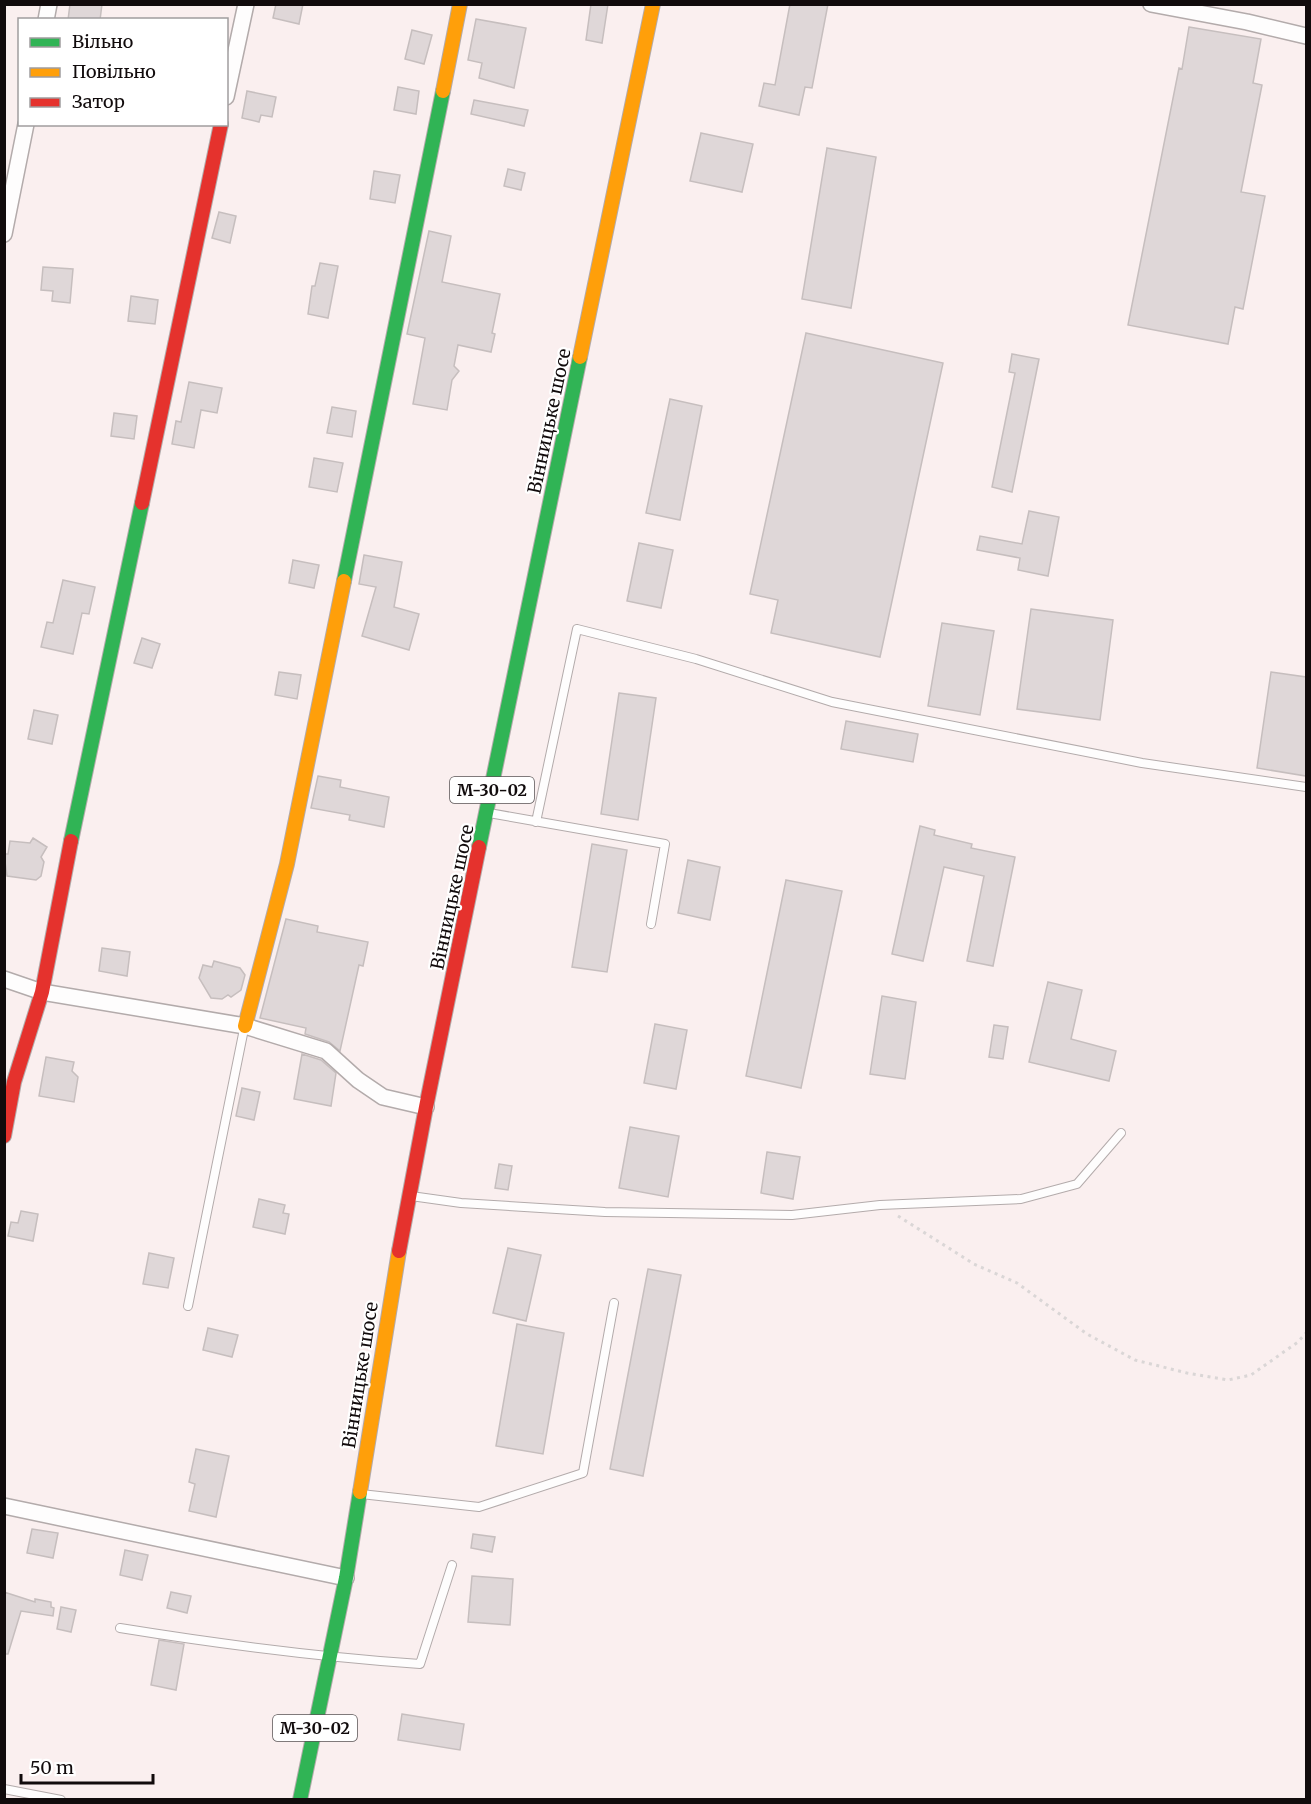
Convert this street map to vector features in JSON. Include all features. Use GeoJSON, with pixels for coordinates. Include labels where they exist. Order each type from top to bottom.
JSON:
{"type":"FeatureCollection","features":[{"type":"Feature","properties":{"kind":"street"},"geometry":{"type":"LineString","coordinates":[[228,88],[246,4]]}},
{"type":"Feature","properties":{"kind":"street"},"geometry":{"type":"LineString","coordinates":[[245,1026],[287,864],[460,4]]}},
{"type":"Feature","properties":{"kind":"street","name":"Вінницьке шосе"},"geometry":{"type":"LineString","coordinates":[[300,1800],[346,1578],[391,1295],[426,1107],[652,4]]}},
{"type":"Feature","properties":{"kind":"street"},"geometry":{"type":"LineString","coordinates":[[1151,4],[1306,36]]}},
{"type":"Feature","properties":{"kind":"street"},"geometry":{"type":"LineString","coordinates":[[4,234],[26,126]]}},
{"type":"Feature","properties":{"kind":"street"},"geometry":{"type":"LineString","coordinates":[[4,1136],[14,1082],[42,992],[221,126]]}},
{"type":"Feature","properties":{"kind":"street"},"geometry":{"type":"LineString","coordinates":[[4,980],[42,992],[245,1026],[326,1051],[358,1080],[383,1097],[426,1107]]}},
{"type":"Feature","properties":{"kind":"street"},"geometry":{"type":"LineString","coordinates":[[4,1506],[346,1578]]}},
{"type":"Feature","properties":{"kind":"lane"},"geometry":{"type":"LineString","coordinates":[[536,822],[577,629],[696,659],[832,702],[1142,763],[1306,787]]}},
{"type":"Feature","properties":{"kind":"lane"},"geometry":{"type":"LineString","coordinates":[[488,813],[664,844],[651,924]]}},
{"type":"Feature","properties":{"kind":"lane"},"geometry":{"type":"LineString","coordinates":[[188,1306],[245,1026]]}},
{"type":"Feature","properties":{"kind":"lane"},"geometry":{"type":"LineString","coordinates":[[410,1195],[461,1203],[605,1212],[792,1215],[880,1205],[1021,1199],[1077,1184],[1121,1133]]}},
{"type":"Feature","properties":{"kind":"lane"},"geometry":{"type":"LineString","coordinates":[[360,1494],[479,1507],[583,1473],[614,1303]]}},
{"type":"Feature","properties":{"kind":"lane"},"geometry":{"type":"LineString","coordinates":[[120,1628],[202,1641],[420,1664],[452,1565]]}},
{"type":"Feature","properties":{"kind":"lane"},"geometry":{"type":"LineString","coordinates":[[4,1790],[61,1800]]}},
{"type":"Feature","properties":{"kind":"path"},"geometry":{"type":"LineString","coordinates":[[880,1205],[974,1264],[1017,1283],[1087,1334],[1135,1360],[1228,1380],[1251,1375],[1306,1334]]}},
{"type":"Feature","properties":{"kind":"building"},"geometry":{"type":"Polygon","coordinates":[[[70,4],[102,4],[100,18],[68,18],[70,4]]]}},
{"type":"Feature","properties":{"kind":"building"},"geometry":{"type":"Polygon","coordinates":[[[276,4],[303,4],[299,24],[273,18],[276,4]]]}},
{"type":"Feature","properties":{"kind":"building"},"geometry":{"type":"Polygon","coordinates":[[[591,4],[608,4],[602,43],[586,40],[591,4]]]}},
{"type":"Feature","properties":{"kind":"building"},"geometry":{"type":"Polygon","coordinates":[[[790,4],[828,4],[812,88],[805,87],[799,115],[759,106],[764,83],[775,85],[790,4]]]}},
{"type":"Feature","properties":{"kind":"building"},"geometry":{"type":"Polygon","coordinates":[[[476,19],[526,28],[514,88],[479,78],[482,63],[468,60],[476,19]]]}},
{"type":"Feature","properties":{"kind":"building"},"geometry":{"type":"Polygon","coordinates":[[[1189,27],[1261,39],[1253,83],[1262,85],[1241,192],[1265,196],[1243,309],[1235,307],[1228,344],[1128,325],[1189,27]]]}},
{"type":"Feature","properties":{"kind":"building"},"geometry":{"type":"Polygon","coordinates":[[[412,30],[432,35],[424,64],[405,59],[412,30]]]}},
{"type":"Feature","properties":{"kind":"building"},"geometry":{"type":"Polygon","coordinates":[[[398,87],[419,91],[416,114],[394,110],[398,87]]]}},
{"type":"Feature","properties":{"kind":"building"},"geometry":{"type":"Polygon","coordinates":[[[247,91],[276,97],[272,117],[261,115],[259,122],[242,118],[247,91]]]}},
{"type":"Feature","properties":{"kind":"building"},"geometry":{"type":"Polygon","coordinates":[[[474,100],[528,110],[524,126],[471,114],[474,100]]]}},
{"type":"Feature","properties":{"kind":"building"},"geometry":{"type":"Polygon","coordinates":[[[701,133],[753,144],[742,192],[690,181],[701,133]]]}},
{"type":"Feature","properties":{"kind":"building"},"geometry":{"type":"Polygon","coordinates":[[[827,148],[876,157],[851,308],[802,299],[827,148]]]}},
{"type":"Feature","properties":{"kind":"building"},"geometry":{"type":"Polygon","coordinates":[[[508,169],[525,173],[521,190],[504,186],[508,169]]]}},
{"type":"Feature","properties":{"kind":"building"},"geometry":{"type":"Polygon","coordinates":[[[374,171],[400,175],[395,203],[370,199],[374,171]]]}},
{"type":"Feature","properties":{"kind":"building"},"geometry":{"type":"Polygon","coordinates":[[[219,212],[236,216],[230,243],[212,238],[219,212]]]}},
{"type":"Feature","properties":{"kind":"building"},"geometry":{"type":"Polygon","coordinates":[[[429,231],[451,236],[442,282],[500,294],[492,333],[495,334],[491,352],[458,345],[454,366],[459,371],[452,380],[447,410],[413,404],[425,338],[407,334],[429,231]]]}},
{"type":"Feature","properties":{"kind":"building"},"geometry":{"type":"Polygon","coordinates":[[[320,263],[338,266],[328,318],[308,314],[312,286],[315,286],[320,263]]]}},
{"type":"Feature","properties":{"kind":"building"},"geometry":{"type":"Polygon","coordinates":[[[43,267],[73,269],[70,303],[52,301],[53,291],[41,290],[43,267]]]}},
{"type":"Feature","properties":{"kind":"building"},"geometry":{"type":"Polygon","coordinates":[[[131,296],[158,300],[155,324],[128,321],[131,296]]]}},
{"type":"Feature","properties":{"kind":"building"},"geometry":{"type":"Polygon","coordinates":[[[806,333],[943,363],[880,657],[771,633],[778,600],[750,594],[806,333]]]}},
{"type":"Feature","properties":{"kind":"building"},"geometry":{"type":"Polygon","coordinates":[[[1012,354],[1039,359],[1012,492],[992,487],[1015,373],[1009,372],[1012,354]]]}},
{"type":"Feature","properties":{"kind":"building"},"geometry":{"type":"Polygon","coordinates":[[[189,382],[222,388],[217,413],[201,410],[194,448],[172,444],[176,421],[181,422],[189,382]]]}},
{"type":"Feature","properties":{"kind":"building"},"geometry":{"type":"Polygon","coordinates":[[[670,399],[702,406],[680,520],[646,513],[670,399]]]}},
{"type":"Feature","properties":{"kind":"building"},"geometry":{"type":"Polygon","coordinates":[[[332,407],[356,411],[352,437],[327,433],[332,407]]]}},
{"type":"Feature","properties":{"kind":"building"},"geometry":{"type":"Polygon","coordinates":[[[114,413],[137,416],[134,439],[111,436],[114,413]]]}},
{"type":"Feature","properties":{"kind":"building"},"geometry":{"type":"Polygon","coordinates":[[[314,458],[343,463],[337,492],[309,487],[314,458]]]}},
{"type":"Feature","properties":{"kind":"building"},"geometry":{"type":"Polygon","coordinates":[[[1029,511],[1059,517],[1048,576],[1018,570],[1020,558],[977,550],[980,536],[1022,544],[1029,511]]]}},
{"type":"Feature","properties":{"kind":"building"},"geometry":{"type":"Polygon","coordinates":[[[639,543],[673,550],[661,608],[627,601],[639,543]]]}},
{"type":"Feature","properties":{"kind":"building"},"geometry":{"type":"Polygon","coordinates":[[[364,555],[402,562],[394,607],[419,614],[409,650],[362,636],[376,587],[359,584],[364,555]]]}},
{"type":"Feature","properties":{"kind":"building"},"geometry":{"type":"Polygon","coordinates":[[[293,560],[319,565],[314,588],[289,583],[293,560]]]}},
{"type":"Feature","properties":{"kind":"building"},"geometry":{"type":"Polygon","coordinates":[[[63,580],[95,587],[89,614],[82,613],[73,654],[41,647],[47,622],[53,623],[63,580]]]}},
{"type":"Feature","properties":{"kind":"building"},"geometry":{"type":"Polygon","coordinates":[[[1031,609],[1113,620],[1100,720],[1017,709],[1031,609]]]}},
{"type":"Feature","properties":{"kind":"building"},"geometry":{"type":"Polygon","coordinates":[[[942,623],[994,631],[980,715],[928,706],[942,623]]]}},
{"type":"Feature","properties":{"kind":"building"},"geometry":{"type":"Polygon","coordinates":[[[142,638],[160,644],[152,668],[134,663],[142,638]]]}},
{"type":"Feature","properties":{"kind":"building"},"geometry":{"type":"Polygon","coordinates":[[[279,672],[301,675],[297,699],[275,695],[279,672]]]}},
{"type":"Feature","properties":{"kind":"building"},"geometry":{"type":"Polygon","coordinates":[[[1271,672],[1306,677],[1306,776],[1257,768],[1271,672]]]}},
{"type":"Feature","properties":{"kind":"building"},"geometry":{"type":"Polygon","coordinates":[[[619,693],[656,698],[638,820],[601,814],[619,693]]]}},
{"type":"Feature","properties":{"kind":"building"},"geometry":{"type":"Polygon","coordinates":[[[34,710],[58,715],[52,744],[28,739],[34,710]]]}},
{"type":"Feature","properties":{"kind":"building"},"geometry":{"type":"Polygon","coordinates":[[[846,721],[918,734],[913,762],[841,749],[846,721]]]}},
{"type":"Feature","properties":{"kind":"building"},"geometry":{"type":"Polygon","coordinates":[[[318,776],[341,780],[340,787],[389,797],[384,827],[349,820],[350,815],[311,808],[318,776]]]}},
{"type":"Feature","properties":{"kind":"building"},"geometry":{"type":"Polygon","coordinates":[[[920,826],[935,830],[934,835],[972,844],[971,848],[1015,857],[993,966],[967,961],[984,876],[944,867],[923,961],[892,954],[920,826]]]}},
{"type":"Feature","properties":{"kind":"building"},"geometry":{"type":"Polygon","coordinates":[[[33,838],[47,847],[41,857],[44,862],[41,876],[36,880],[7,876],[4,854],[8,854],[10,841],[30,843],[33,838]]]}},
{"type":"Feature","properties":{"kind":"building"},"geometry":{"type":"Polygon","coordinates":[[[592,844],[627,850],[607,972],[572,967],[592,844]]]}},
{"type":"Feature","properties":{"kind":"building"},"geometry":{"type":"Polygon","coordinates":[[[688,860],[720,867],[710,920],[678,913],[688,860]]]}},
{"type":"Feature","properties":{"kind":"building"},"geometry":{"type":"Polygon","coordinates":[[[786,880],[842,891],[801,1088],[746,1076],[786,880]]]}},
{"type":"Feature","properties":{"kind":"building"},"geometry":{"type":"Polygon","coordinates":[[[286,919],[318,926],[317,932],[368,942],[363,966],[359,965],[340,1051],[329,1042],[305,1034],[306,1028],[260,1018],[286,919]]]}},
{"type":"Feature","properties":{"kind":"building"},"geometry":{"type":"Polygon","coordinates":[[[102,948],[130,952],[127,976],[99,971],[102,948]]]}},
{"type":"Feature","properties":{"kind":"building"},"geometry":{"type":"Polygon","coordinates":[[[214,961],[240,968],[245,975],[241,990],[231,997],[228,995],[222,999],[211,998],[199,978],[203,965],[212,967],[214,961]]]}},
{"type":"Feature","properties":{"kind":"building"},"geometry":{"type":"Polygon","coordinates":[[[1048,982],[1082,990],[1071,1039],[1116,1051],[1109,1081],[1029,1062],[1048,982]]]}},
{"type":"Feature","properties":{"kind":"building"},"geometry":{"type":"Polygon","coordinates":[[[882,996],[916,1002],[905,1079],[870,1074],[882,996]]]}},
{"type":"Feature","properties":{"kind":"building"},"geometry":{"type":"Polygon","coordinates":[[[655,1024],[687,1030],[676,1089],[644,1083],[655,1024]]]}},
{"type":"Feature","properties":{"kind":"building"},"geometry":{"type":"Polygon","coordinates":[[[994,1025],[1008,1027],[1003,1059],[989,1057],[994,1025]]]}},
{"type":"Feature","properties":{"kind":"building"},"geometry":{"type":"Polygon","coordinates":[[[302,1054],[321,1060],[336,1073],[331,1106],[294,1099],[302,1054]]]}},
{"type":"Feature","properties":{"kind":"building"},"geometry":{"type":"Polygon","coordinates":[[[46,1057],[74,1062],[72,1071],[78,1077],[74,1102],[39,1096],[46,1057]]]}},
{"type":"Feature","properties":{"kind":"building"},"geometry":{"type":"Polygon","coordinates":[[[242,1088],[260,1092],[254,1120],[236,1116],[242,1088]]]}},
{"type":"Feature","properties":{"kind":"building"},"geometry":{"type":"Polygon","coordinates":[[[630,1127],[679,1136],[668,1197],[619,1188],[630,1127]]]}},
{"type":"Feature","properties":{"kind":"building"},"geometry":{"type":"Polygon","coordinates":[[[767,1152],[800,1157],[793,1199],[761,1193],[767,1152]]]}},
{"type":"Feature","properties":{"kind":"building"},"geometry":{"type":"Polygon","coordinates":[[[499,1164],[512,1166],[508,1190],[495,1188],[499,1164]]]}},
{"type":"Feature","properties":{"kind":"building"},"geometry":{"type":"Polygon","coordinates":[[[259,1199],[285,1205],[283,1213],[289,1214],[285,1234],[253,1227],[259,1199]]]}},
{"type":"Feature","properties":{"kind":"building"},"geometry":{"type":"Polygon","coordinates":[[[21,1211],[38,1214],[33,1241],[8,1236],[11,1222],[18,1223],[21,1211]]]}},
{"type":"Feature","properties":{"kind":"building"},"geometry":{"type":"Polygon","coordinates":[[[508,1248],[541,1255],[526,1321],[493,1313],[508,1248]]]}},
{"type":"Feature","properties":{"kind":"building"},"geometry":{"type":"Polygon","coordinates":[[[149,1253],[174,1258],[168,1288],[143,1284],[149,1253]]]}},
{"type":"Feature","properties":{"kind":"building"},"geometry":{"type":"Polygon","coordinates":[[[648,1269],[681,1275],[643,1476],[610,1469],[648,1269]]]}},
{"type":"Feature","properties":{"kind":"building"},"geometry":{"type":"Polygon","coordinates":[[[517,1324],[564,1333],[543,1454],[496,1446],[517,1324]]]}},
{"type":"Feature","properties":{"kind":"building"},"geometry":{"type":"Polygon","coordinates":[[[208,1328],[238,1335],[232,1357],[203,1350],[208,1328]]]}},
{"type":"Feature","properties":{"kind":"building"},"geometry":{"type":"Polygon","coordinates":[[[196,1449],[229,1456],[216,1517],[189,1511],[195,1484],[189,1482],[196,1449]]]}},
{"type":"Feature","properties":{"kind":"building"},"geometry":{"type":"Polygon","coordinates":[[[32,1529],[58,1533],[53,1558],[27,1553],[32,1529]]]}},
{"type":"Feature","properties":{"kind":"building"},"geometry":{"type":"Polygon","coordinates":[[[473,1534],[495,1537],[492,1552],[471,1548],[473,1534]]]}},
{"type":"Feature","properties":{"kind":"building"},"geometry":{"type":"Polygon","coordinates":[[[125,1550],[148,1555],[142,1580],[120,1575],[125,1550]]]}},
{"type":"Feature","properties":{"kind":"building"},"geometry":{"type":"Polygon","coordinates":[[[472,1576],[513,1579],[510,1625],[468,1622],[472,1576]]]}},
{"type":"Feature","properties":{"kind":"building"},"geometry":{"type":"Polygon","coordinates":[[[4,1592],[35,1602],[35,1599],[51,1602],[51,1607],[54,1608],[53,1616],[21,1611],[8,1654],[4,1654],[4,1592]]]}},
{"type":"Feature","properties":{"kind":"building"},"geometry":{"type":"Polygon","coordinates":[[[171,1592],[191,1596],[187,1613],[167,1608],[171,1592]]]}},
{"type":"Feature","properties":{"kind":"building"},"geometry":{"type":"Polygon","coordinates":[[[61,1607],[76,1610],[71,1632],[57,1629],[61,1607]]]}},
{"type":"Feature","properties":{"kind":"building"},"geometry":{"type":"Polygon","coordinates":[[[159,1640],[184,1644],[176,1690],[151,1685],[159,1640]]]}},
{"type":"Feature","properties":{"kind":"building"},"geometry":{"type":"Polygon","coordinates":[[[402,1714],[464,1724],[460,1750],[398,1740],[402,1714]]]}},
{"type":"Feature","properties":{"kind":"traffic: fast"},"geometry":{"type":"LineString","coordinates":[[344,581],[443,91]]}},
{"type":"Feature","properties":{"kind":"traffic: fast"},"geometry":{"type":"LineString","coordinates":[[479,847],[580,357]]}},
{"type":"Feature","properties":{"kind":"traffic: fast"},"geometry":{"type":"LineString","coordinates":[[71,841],[142,503]]}},
{"type":"Feature","properties":{"kind":"traffic: fast"},"geometry":{"type":"LineString","coordinates":[[300,1800],[346,1578],[360,1492]]}},
{"type":"Feature","properties":{"kind":"traffic: slow"},"geometry":{"type":"LineString","coordinates":[[443,91],[460,4]]}},
{"type":"Feature","properties":{"kind":"traffic: slow"},"geometry":{"type":"LineString","coordinates":[[580,357],[653,4]]}},
{"type":"Feature","properties":{"kind":"traffic: slow"},"geometry":{"type":"LineString","coordinates":[[245,1026],[287,864],[344,581]]}},
{"type":"Feature","properties":{"kind":"traffic: slow"},"geometry":{"type":"LineString","coordinates":[[360,1492],[399,1251]]}},
{"type":"Feature","properties":{"kind":"traffic: jam"},"geometry":{"type":"LineString","coordinates":[[142,503],[221,126]]}},
{"type":"Feature","properties":{"kind":"traffic: jam"},"geometry":{"type":"LineString","coordinates":[[4,1136],[14,1082],[42,992],[71,841]]}},
{"type":"Feature","properties":{"kind":"traffic: jam"},"geometry":{"type":"LineString","coordinates":[[399,1251],[479,847]]}}]}
